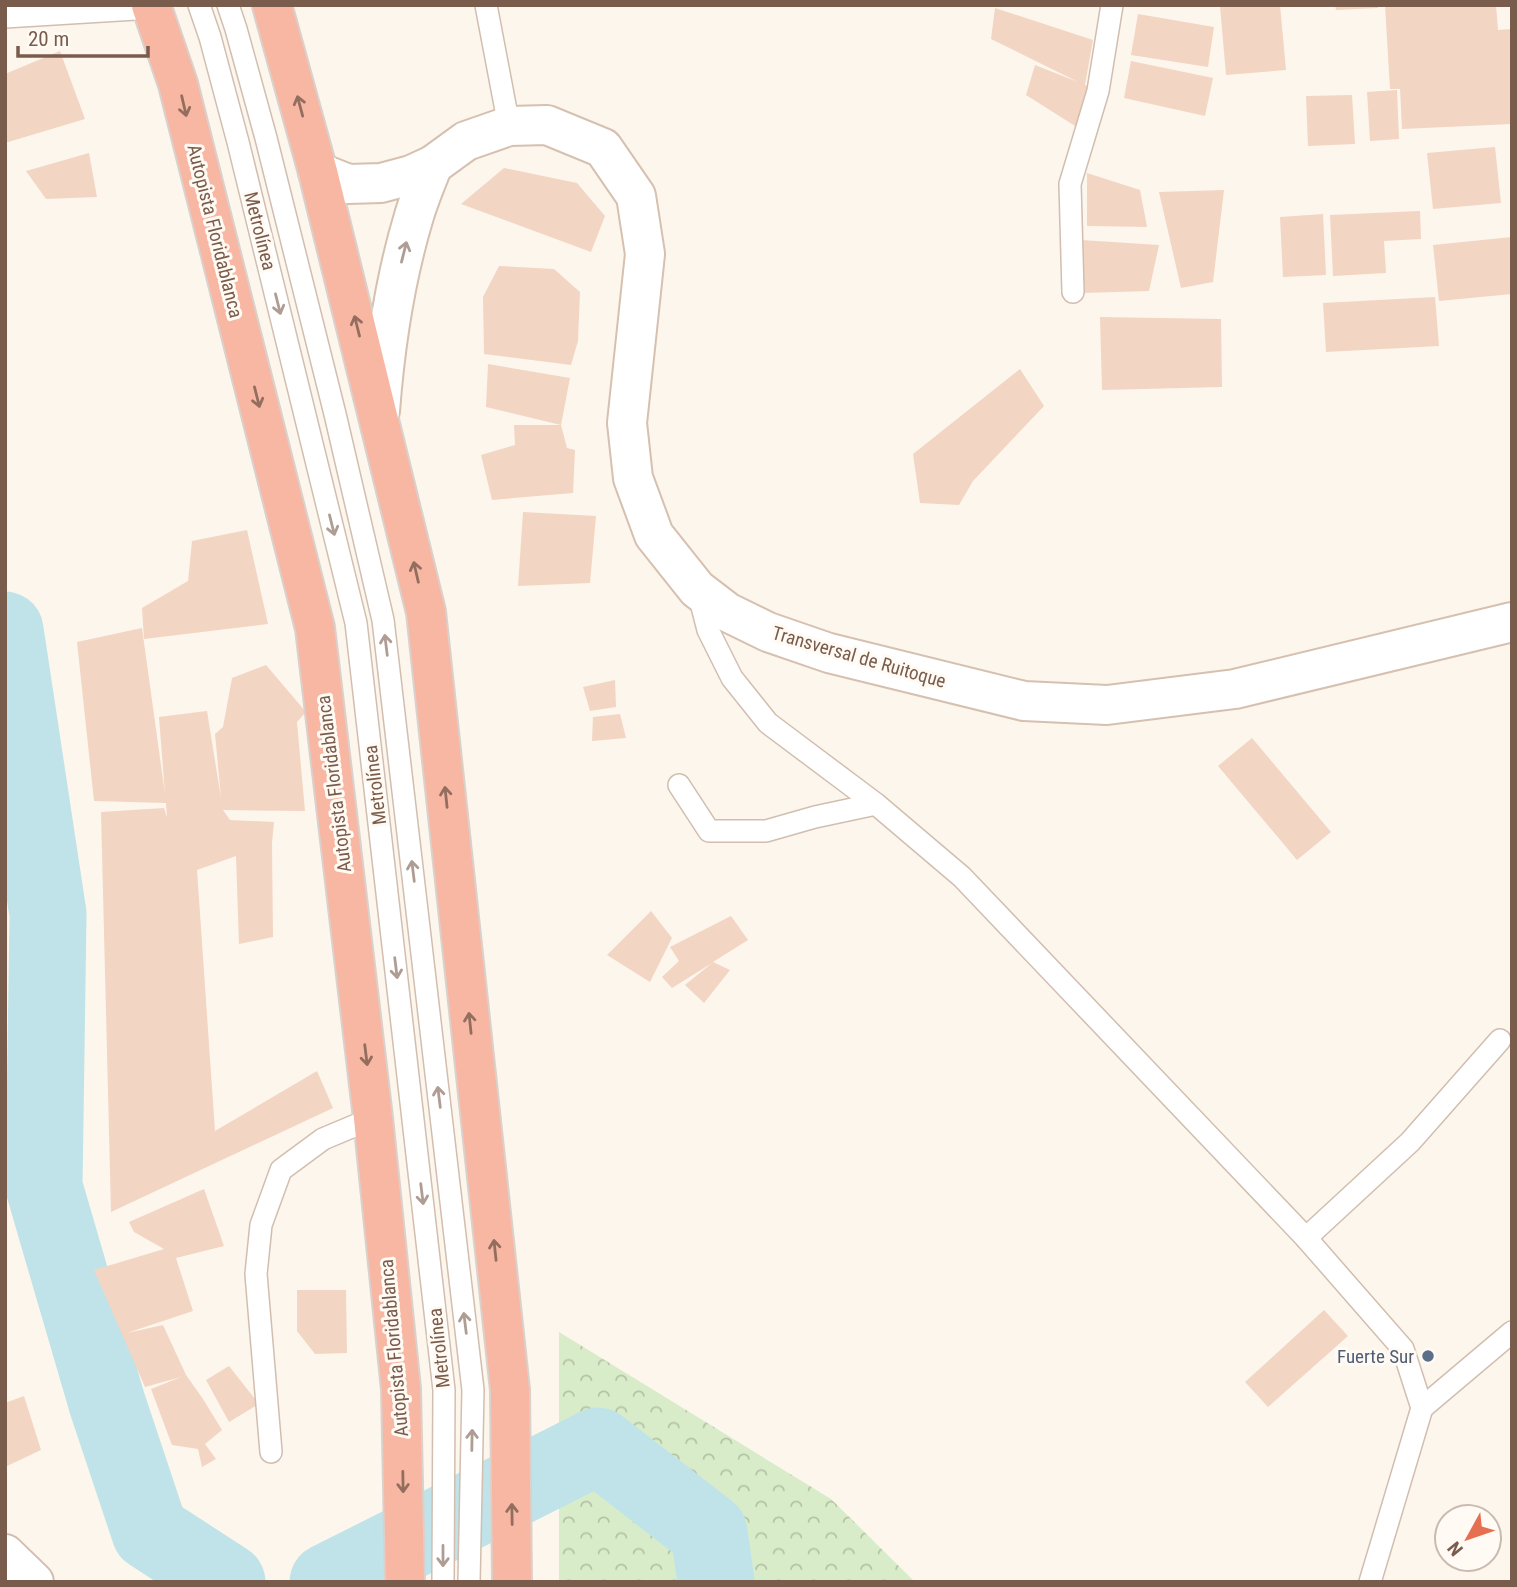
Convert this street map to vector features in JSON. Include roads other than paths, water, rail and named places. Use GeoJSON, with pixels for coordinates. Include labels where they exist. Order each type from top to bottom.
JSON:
{"type":"FeatureCollection","features":[{"type":"Feature","properties":{"kind":"highway"},"geometry":{"type":"LineString","coordinates":[[272,5],[318,172],[426,612],[492,1390],[513,1582]]}},
{"type":"Feature","properties":{"kind":"highway","name":"Autopista Floridablanca"},"geometry":{"type":"LineString","coordinates":[[151,7],[178,84],[316,628],[373,1118],[401,1389],[405,1582]]}},
{"type":"Feature","properties":{"kind":"street","name":"Transversal de Ruitoque"},"geometry":{"type":"LineString","coordinates":[[318,172],[348,184],[382,183],[411,175],[433,165],[467,141],[509,126],[547,125],[603,148],[636,196],[645,254],[627,423],[633,478],[654,535],[697,589],[727,612],[768,632],[829,653],[1024,701],[1107,705],[1235,689],[1512,622]]}},
{"type":"Feature","properties":{"kind":"street"},"geometry":{"type":"LineString","coordinates":[[379,416],[385,348],[397,281],[414,214],[433,165]]}},
{"type":"Feature","properties":{"kind":"street"},"geometry":{"type":"LineString","coordinates":[[5,1554],[34,1582]]}},
{"type":"Feature","properties":{"kind":"lane","name":"Metrolínea"},"geometry":{"type":"LineString","coordinates":[[199,5],[238,142],[356,623],[444,1390],[443,1582]]}},
{"type":"Feature","properties":{"kind":"lane","name":"Metrolínea"},"geometry":{"type":"LineString","coordinates":[[228,5],[266,138],[383,620],[492,1390],[469,1582]]}},
{"type":"Feature","properties":{"kind":"lane"},"geometry":{"type":"LineString","coordinates":[[486,5],[509,126]]}},
{"type":"Feature","properties":{"kind":"lane"},"geometry":{"type":"LineString","coordinates":[[1073,292],[1070,184],[1098,91],[1112,5]]}},
{"type":"Feature","properties":{"kind":"lane"},"geometry":{"type":"LineString","coordinates":[[5,17],[151,7]]}},
{"type":"Feature","properties":{"kind":"lane"},"geometry":{"type":"LineString","coordinates":[[697,589],[708,629],[732,678],[768,723],[876,804],[962,877],[1306,1238],[1403,1349],[1422,1408]]}},
{"type":"Feature","properties":{"kind":"lane"},"geometry":{"type":"LineString","coordinates":[[679,785],[709,831],[766,831],[876,804]]}},
{"type":"Feature","properties":{"kind":"lane"},"geometry":{"type":"LineString","coordinates":[[1306,1238],[1410,1142],[1500,1040]]}},
{"type":"Feature","properties":{"kind":"lane"},"geometry":{"type":"LineString","coordinates":[[271,1452],[256,1274],[261,1225],[281,1170],[323,1139],[373,1118]]}},
{"type":"Feature","properties":{"kind":"lane"},"geometry":{"type":"LineString","coordinates":[[1370,1582],[1422,1408],[1512,1332]]}},
{"type":"Feature","properties":{"kind":"waterway"},"geometry":{"type":"LineString","coordinates":[[5,630],[48,914],[44,1187],[107,1403],[150,1532],[227,1582]]}},
{"type":"Feature","properties":{"kind":"waterway"},"geometry":{"type":"LineString","coordinates":[[328,1582],[598,1446],[709,1532],[716,1582]]}},
{"type":"Feature","properties":{"kind":"place","name":"Fuerte Sur"},"geometry":{"type":"Point","coordinates":[1428,1356]}}]}
